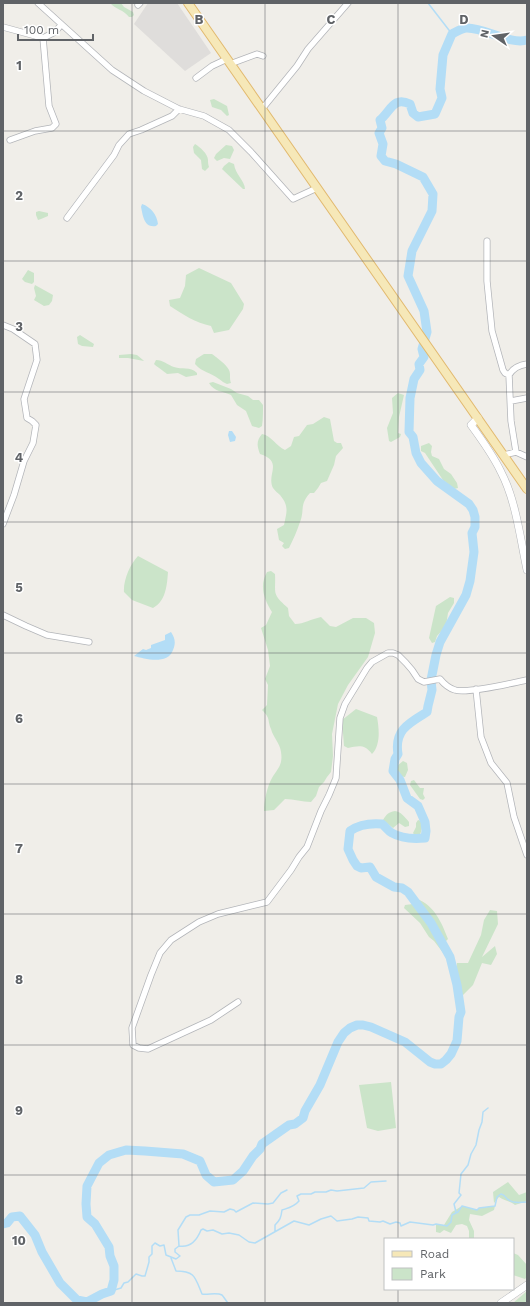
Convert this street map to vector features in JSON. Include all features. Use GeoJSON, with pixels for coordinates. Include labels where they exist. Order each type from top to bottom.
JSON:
{"type":"FeatureCollection","features":[{"type":"Feature","properties":{"kind":"main road"},"geometry":{"type":"LineString","coordinates":[[188,3],[527,489]]}},
{"type":"Feature","properties":{"kind":"street"},"geometry":{"type":"LineString","coordinates":[[38,3],[112,70],[144,91],[179,109],[204,116],[229,130],[293,199],[317,188]]}},
{"type":"Feature","properties":{"kind":"street"},"geometry":{"type":"LineString","coordinates":[[262,109],[297,66],[308,49],[348,3]]}},
{"type":"Feature","properties":{"kind":"street"},"geometry":{"type":"LineString","coordinates":[[3,27],[44,38],[55,32],[61,25]]}},
{"type":"Feature","properties":{"kind":"street"},"geometry":{"type":"LineString","coordinates":[[10,140],[35,131],[52,128],[56,124],[49,106],[44,38]]}},
{"type":"Feature","properties":{"kind":"street"},"geometry":{"type":"LineString","coordinates":[[196,78],[212,66],[257,54],[263,56]]}},
{"type":"Feature","properties":{"kind":"street"},"geometry":{"type":"LineString","coordinates":[[67,218],[114,155],[119,145],[129,134],[172,116],[179,109]]}},
{"type":"Feature","properties":{"kind":"street"},"geometry":{"type":"LineString","coordinates":[[487,241],[487,281],[492,331],[503,370],[509,375]]}},
{"type":"Feature","properties":{"kind":"street"},"geometry":{"type":"LineString","coordinates":[[3,325],[13,329],[35,344],[37,360],[24,399],[27,418],[36,425],[33,443],[24,460],[14,495],[3,524]]}},
{"type":"Feature","properties":{"kind":"street"},"geometry":{"type":"LineString","coordinates":[[516,452],[511,421],[509,375],[515,368],[527,364]]}},
{"type":"Feature","properties":{"kind":"street"},"geometry":{"type":"LineString","coordinates":[[511,401],[527,398]]}},
{"type":"Feature","properties":{"kind":"street"},"geometry":{"type":"LineString","coordinates":[[478,418],[471,425],[502,473],[513,504],[527,570]]}},
{"type":"Feature","properties":{"kind":"street"},"geometry":{"type":"LineString","coordinates":[[504,455],[516,452],[527,457]]}},
{"type":"Feature","properties":{"kind":"street"},"geometry":{"type":"LineString","coordinates":[[3,615],[47,635],[89,642]]}},
{"type":"Feature","properties":{"kind":"street"},"geometry":{"type":"LineString","coordinates":[[238,1002],[211,1020],[148,1049],[138,1048],[133,1045],[132,1028],[151,975],[160,953],[171,940],[199,922],[218,914],[267,902],[307,847],[336,778],[338,761],[338,729],[342,711],[372,662],[388,653],[393,653],[398,655],[406,663],[418,679],[424,682],[440,679],[445,685],[456,691],[527,680]]}},
{"type":"Feature","properties":{"kind":"street"},"geometry":{"type":"LineString","coordinates":[[476,689],[481,737],[491,763],[507,783],[514,817],[527,855]]}},
{"type":"Feature","properties":{"kind":"street"},"geometry":{"type":"LineString","coordinates":[[501,1303],[527,1284]]}},
{"type":"Feature","properties":{"kind":"shaded area"},"geometry":{"type":"Polygon","coordinates":[[[148,3],[177,3],[211,53],[185,71],[134,24],[148,3]]]}},
{"type":"Feature","properties":{"kind":"green space"},"geometry":{"type":"Polygon","coordinates":[[[110,3],[121,3],[124,7],[133,12],[134,15],[129,17],[110,3]]]}},
{"type":"Feature","properties":{"kind":"green space"},"geometry":{"type":"Polygon","coordinates":[[[214,99],[227,106],[229,115],[227,116],[221,110],[212,107],[210,100],[214,99]]]}},
{"type":"Feature","properties":{"kind":"green space"},"geometry":{"type":"Polygon","coordinates":[[[195,144],[207,155],[209,167],[205,171],[202,169],[201,160],[194,153],[193,147],[195,144]]]}},
{"type":"Feature","properties":{"kind":"green space"},"geometry":{"type":"Polygon","coordinates":[[[226,145],[232,146],[234,150],[230,159],[224,158],[217,161],[214,158],[216,154],[226,145]]]}},
{"type":"Feature","properties":{"kind":"green space"},"geometry":{"type":"Polygon","coordinates":[[[229,162],[234,164],[236,171],[245,186],[245,189],[243,189],[222,169],[229,162]]]}},
{"type":"Feature","properties":{"kind":"green space"},"geometry":{"type":"Polygon","coordinates":[[[39,211],[48,213],[48,216],[38,220],[36,212],[39,211]]]}},
{"type":"Feature","properties":{"kind":"green space"},"geometry":{"type":"Polygon","coordinates":[[[199,268],[231,283],[244,304],[243,309],[229,330],[214,333],[211,326],[205,325],[184,315],[170,306],[169,300],[180,298],[185,286],[186,275],[199,268]]]}},
{"type":"Feature","properties":{"kind":"green space"},"geometry":{"type":"Polygon","coordinates":[[[28,270],[34,273],[34,282],[32,284],[25,282],[22,279],[28,270]]]}},
{"type":"Feature","properties":{"kind":"green space"},"geometry":{"type":"Polygon","coordinates":[[[35,285],[53,295],[52,301],[49,305],[44,306],[34,300],[36,296],[34,288],[35,285]]]}},
{"type":"Feature","properties":{"kind":"green space"},"geometry":{"type":"Polygon","coordinates":[[[80,335],[94,344],[93,347],[78,344],[77,337],[80,335]]]}},
{"type":"Feature","properties":{"kind":"green space"},"geometry":{"type":"Polygon","coordinates":[[[204,354],[212,354],[228,368],[231,383],[225,383],[195,364],[196,359],[204,354]]]}},
{"type":"Feature","properties":{"kind":"green space"},"geometry":{"type":"Polygon","coordinates":[[[119,355],[137,355],[144,361],[119,358],[119,355]]]}},
{"type":"Feature","properties":{"kind":"green space"},"geometry":{"type":"Polygon","coordinates":[[[156,360],[177,368],[192,370],[197,373],[197,375],[186,377],[178,373],[167,374],[154,364],[156,360]]]}},
{"type":"Feature","properties":{"kind":"green space"},"geometry":{"type":"Polygon","coordinates":[[[213,382],[237,393],[248,396],[253,400],[259,400],[263,405],[262,426],[259,428],[252,426],[246,411],[237,405],[231,395],[213,388],[209,383],[213,382]]]}},
{"type":"Feature","properties":{"kind":"green space"},"geometry":{"type":"Polygon","coordinates":[[[398,393],[404,395],[399,417],[398,433],[401,434],[400,437],[391,442],[389,441],[387,428],[393,413],[392,398],[398,393]]]}},
{"type":"Feature","properties":{"kind":"green space"},"geometry":{"type":"Polygon","coordinates":[[[324,417],[330,419],[334,441],[341,443],[343,448],[336,456],[327,481],[321,483],[314,493],[310,493],[304,501],[301,518],[296,532],[289,548],[285,549],[282,546],[284,543],[279,540],[277,529],[284,525],[286,512],[285,502],[273,488],[271,478],[273,465],[267,457],[260,454],[258,441],[262,434],[265,435],[285,450],[291,446],[294,437],[299,436],[307,425],[313,424],[324,417]]]}},
{"type":"Feature","properties":{"kind":"green space"},"geometry":{"type":"Polygon","coordinates":[[[429,443],[432,446],[432,456],[439,459],[444,469],[451,474],[457,483],[458,488],[454,489],[443,480],[425,453],[421,451],[421,446],[429,443]]]}},
{"type":"Feature","properties":{"kind":"green space"},"geometry":{"type":"Polygon","coordinates":[[[138,556],[168,572],[163,597],[161,601],[153,608],[132,600],[124,592],[128,573],[132,563],[138,556]]]}},
{"type":"Feature","properties":{"kind":"green space"},"geometry":{"type":"Polygon","coordinates":[[[271,571],[275,574],[275,590],[277,596],[288,608],[289,616],[295,624],[321,617],[330,626],[336,627],[353,618],[366,618],[374,623],[375,633],[368,657],[348,685],[338,704],[332,734],[333,756],[331,772],[319,787],[316,796],[311,802],[285,799],[274,810],[264,811],[267,790],[272,778],[280,766],[281,760],[278,743],[272,732],[268,717],[262,710],[267,705],[268,685],[265,679],[270,666],[268,650],[261,628],[266,625],[272,612],[265,597],[263,582],[267,572],[271,571]]]}},
{"type":"Feature","properties":{"kind":"green space"},"geometry":{"type":"Polygon","coordinates":[[[450,597],[454,598],[454,603],[448,613],[446,626],[437,636],[435,642],[432,643],[429,638],[436,606],[450,597]]]}},
{"type":"Feature","properties":{"kind":"green space"},"geometry":{"type":"Polygon","coordinates":[[[356,709],[377,717],[379,731],[378,741],[372,754],[364,747],[358,746],[348,748],[344,746],[342,720],[356,709]]]}},
{"type":"Feature","properties":{"kind":"green space"},"geometry":{"type":"Polygon","coordinates":[[[403,761],[407,763],[408,770],[405,777],[399,775],[396,770],[397,766],[403,761]]]}},
{"type":"Feature","properties":{"kind":"green space"},"geometry":{"type":"Polygon","coordinates":[[[414,780],[420,788],[424,788],[423,794],[425,798],[423,800],[420,799],[410,785],[411,781],[414,780]]]}},
{"type":"Feature","properties":{"kind":"green space"},"geometry":{"type":"Polygon","coordinates":[[[395,811],[404,816],[409,822],[409,826],[405,827],[399,823],[393,828],[383,820],[388,814],[395,811]]]}},
{"type":"Feature","properties":{"kind":"green space"},"geometry":{"type":"Polygon","coordinates":[[[418,820],[421,821],[422,829],[419,837],[416,837],[413,833],[418,820]]]}},
{"type":"Feature","properties":{"kind":"green space"},"geometry":{"type":"Polygon","coordinates":[[[417,899],[433,910],[443,927],[448,939],[446,941],[440,941],[445,953],[444,954],[429,937],[420,923],[404,908],[405,905],[413,904],[417,899]]]}},
{"type":"Feature","properties":{"kind":"green space"},"geometry":{"type":"Polygon","coordinates":[[[490,910],[497,911],[498,924],[482,957],[495,946],[497,954],[491,965],[482,963],[473,985],[462,996],[456,974],[457,963],[468,963],[481,935],[484,920],[490,910]]]}},
{"type":"Feature","properties":{"kind":"green space"},"geometry":{"type":"Polygon","coordinates":[[[391,1082],[396,1128],[378,1131],[367,1128],[359,1085],[391,1082]]]}},
{"type":"Feature","properties":{"kind":"green space"},"geometry":{"type":"Polygon","coordinates":[[[508,1182],[519,1195],[527,1192],[527,1201],[515,1205],[499,1197],[494,1203],[493,1192],[508,1182]]]}},
{"type":"Feature","properties":{"kind":"green space"},"geometry":{"type":"Polygon","coordinates":[[[462,1206],[477,1210],[479,1208],[495,1206],[494,1210],[482,1216],[470,1214],[469,1220],[474,1231],[474,1238],[469,1238],[467,1226],[462,1224],[456,1225],[451,1233],[444,1230],[440,1233],[436,1232],[436,1224],[444,1225],[452,1212],[462,1206]]]}},
{"type":"Feature","properties":{"kind":"green space"},"geometry":{"type":"Polygon","coordinates":[[[514,1253],[518,1255],[527,1265],[527,1277],[525,1279],[514,1275],[514,1253]]]}},
{"type":"Feature","properties":{"kind":"green space"},"geometry":{"type":"Polygon","coordinates":[[[527,1291],[527,1303],[513,1303],[527,1291]]]}},
{"type":"Feature","properties":{"kind":"water"},"geometry":{"type":"Polygon","coordinates":[[[142,204],[151,209],[155,215],[158,224],[156,226],[149,225],[145,221],[142,214],[142,204]]]}},
{"type":"Feature","properties":{"kind":"water"},"geometry":{"type":"Polygon","coordinates":[[[229,431],[232,431],[236,437],[235,441],[230,442],[228,435],[229,431]]]}},
{"type":"Feature","properties":{"kind":"water"},"geometry":{"type":"Polygon","coordinates":[[[171,632],[175,645],[170,655],[166,658],[156,660],[134,656],[143,649],[146,650],[151,648],[151,645],[165,640],[165,635],[171,632]]]}},
{"type":"Feature","properties":{"kind":"waterway"},"geometry":{"type":"LineString","coordinates":[[428,3],[452,34]]}},
{"type":"Feature","properties":{"kind":"waterway"},"geometry":{"type":"LineString","coordinates":[[3,1224],[7,1223],[12,1217],[20,1216],[35,1235],[42,1252],[60,1283],[77,1300],[87,1302],[111,1291],[114,1280],[114,1266],[110,1256],[109,1247],[95,1224],[87,1217],[86,1204],[87,1186],[99,1163],[109,1155],[126,1150],[183,1154],[200,1161],[206,1175],[214,1182],[233,1180],[243,1171],[253,1156],[260,1149],[262,1144],[289,1125],[295,1124],[303,1118],[305,1111],[320,1085],[338,1042],[344,1033],[350,1028],[357,1025],[371,1027],[405,1042],[430,1062],[435,1064],[441,1064],[446,1060],[451,1054],[457,1041],[459,1017],[461,1012],[457,985],[450,957],[431,923],[408,892],[402,888],[394,887],[376,877],[370,867],[361,868],[357,866],[348,849],[350,831],[361,825],[382,824],[396,835],[412,838],[425,838],[425,822],[418,806],[407,798],[400,780],[393,771],[395,759],[398,754],[398,739],[404,728],[427,712],[432,690],[431,680],[436,655],[440,642],[466,595],[470,581],[474,552],[472,533],[475,527],[475,517],[473,510],[469,504],[437,481],[421,463],[416,453],[413,437],[409,432],[410,398],[414,379],[420,370],[419,364],[424,357],[422,349],[427,332],[424,311],[408,276],[412,251],[432,211],[433,194],[423,177],[396,164],[385,161],[381,156],[383,144],[379,133],[382,128],[380,120],[396,103],[404,102],[410,104],[413,113],[418,117],[435,114],[442,98],[440,89],[443,55],[452,34],[461,29],[467,28],[513,40],[527,40]]}},
{"type":"Feature","properties":{"kind":"waterway"},"geometry":{"type":"LineString","coordinates":[[456,1212],[454,1204],[461,1195],[459,1193],[461,1174],[468,1165],[471,1154],[476,1145],[483,1112],[488,1108]]}},
{"type":"Feature","properties":{"kind":"waterway"},"geometry":{"type":"LineString","coordinates":[[275,1231],[275,1225],[280,1219],[282,1210],[297,1203],[299,1201],[297,1196],[301,1194],[364,1188],[371,1182],[386,1181]]}},
{"type":"Feature","properties":{"kind":"waterway"},"geometry":{"type":"LineString","coordinates":[[179,1246],[178,1230],[186,1217],[190,1215],[199,1215],[210,1211],[224,1212],[230,1209],[236,1212],[253,1203],[273,1203],[281,1193],[287,1190]]}},
{"type":"Feature","properties":{"kind":"waterway"},"geometry":{"type":"LineString","coordinates":[[111,1291],[121,1288],[124,1283],[128,1282],[136,1274],[145,1276],[149,1257],[152,1254],[152,1246],[155,1243],[160,1246],[164,1245],[166,1255],[176,1259],[180,1256],[175,1252],[175,1249],[179,1246],[187,1246],[193,1242],[203,1229],[207,1231],[213,1230],[222,1234],[229,1233],[239,1235],[249,1242],[255,1243],[294,1221],[309,1225],[331,1216],[337,1221],[358,1217],[368,1218],[369,1221],[383,1221],[390,1224],[396,1222],[400,1223],[401,1226],[410,1222],[447,1226],[451,1222],[452,1215],[458,1212],[462,1206],[477,1210],[479,1208],[495,1206],[497,1197],[501,1194],[513,1202],[527,1202]]}},
{"type":"Feature","properties":{"kind":"waterway"},"geometry":{"type":"LineString","coordinates":[[171,1258],[176,1271],[187,1272],[194,1276],[202,1294],[220,1294],[228,1303]]}}]}
